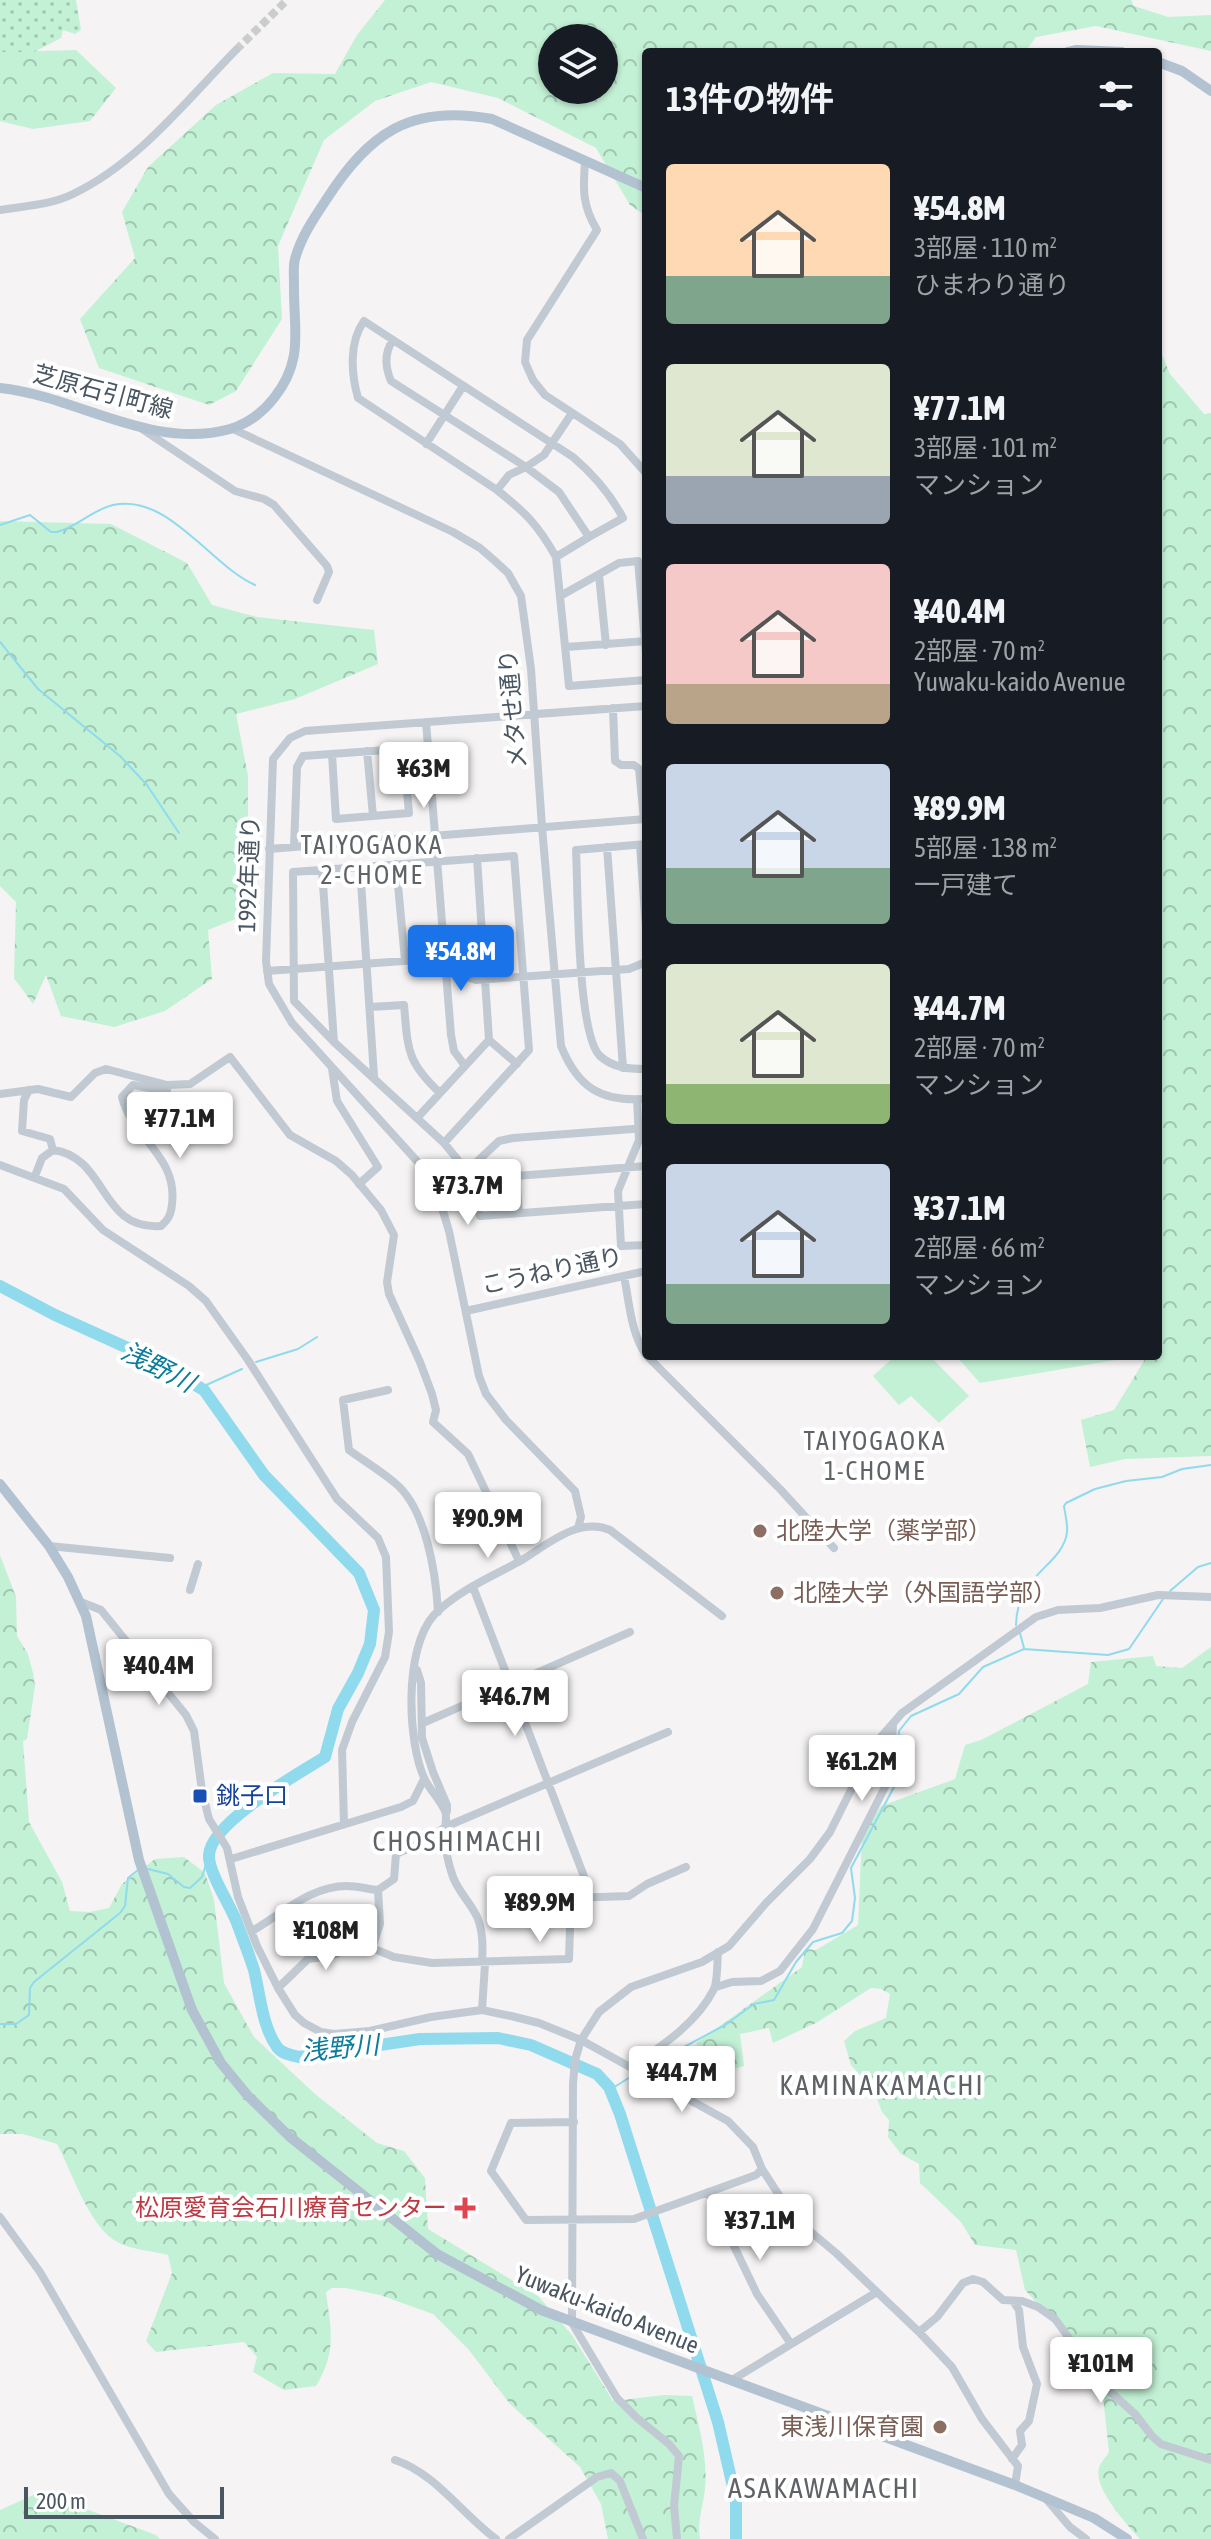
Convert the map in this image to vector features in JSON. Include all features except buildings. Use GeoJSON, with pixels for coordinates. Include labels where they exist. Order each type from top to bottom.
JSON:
{"type":"FeatureCollection","features":[{"type":"Feature","properties":{"kind":"main road"},"geometry":{"type":"LineString","coordinates":[[1162,64],[1182,71],[1211,91]]}},
{"type":"Feature","properties":{"kind":"main road","name":"芝原石引町線"},"geometry":{"type":"LineString","coordinates":[[0,388],[25,391],[140,427],[188,435],[233,429],[248,422],[267,407],[284,385],[293,366],[296,346],[295,260],[305,232],[347,168],[373,142],[395,127],[429,116],[465,114],[492,119],[642,186]]}},
{"type":"Feature","properties":{"kind":"main road","name":"Yuwaku-kaido Avenue"},"geometry":{"type":"LineString","coordinates":[[0,1484],[49,1546],[81,1602],[139,1860],[192,2010],[221,2063],[248,2096],[290,2137],[437,2254],[527,2303],[572,2323],[1015,2485],[1094,2518],[1127,2539]]}},
{"type":"Feature","properties":{"kind":"street"},"geometry":{"type":"LineString","coordinates":[[0,210],[47,203],[72,195],[122,164],[236,50]]}},
{"type":"Feature","properties":{"kind":"street"},"geometry":{"type":"LineString","coordinates":[[585,161],[583,186],[586,210],[597,230],[527,340],[525,362],[533,380],[545,395],[620,444],[642,469]]}},
{"type":"Feature","properties":{"kind":"street"},"geometry":{"type":"LineString","coordinates":[[556,557],[623,518],[595,476],[573,457],[364,321],[356,331],[353,343],[354,385],[358,398],[497,490],[529,516],[556,557],[569,686],[642,680]]}},
{"type":"Feature","properties":{"kind":"street"},"geometry":{"type":"LineString","coordinates":[[393,340],[387,349],[386,370],[391,381],[526,467],[559,492],[589,537]]}},
{"type":"Feature","properties":{"kind":"street"},"geometry":{"type":"LineString","coordinates":[[426,444],[463,386]]}},
{"type":"Feature","properties":{"kind":"street"},"geometry":{"type":"LineString","coordinates":[[497,490],[509,475],[544,455],[572,413]]}},
{"type":"Feature","properties":{"kind":"street"},"geometry":{"type":"LineString","coordinates":[[140,427],[235,491],[274,505],[327,566],[329,572],[317,600]]}},
{"type":"Feature","properties":{"kind":"street","name":"メタせ通り"},"geometry":{"type":"LineString","coordinates":[[233,429],[453,532],[480,548],[508,573],[521,596],[531,669],[561,1046],[568,1065],[578,1077],[608,1098],[642,1099]]}},
{"type":"Feature","properties":{"kind":"street"},"geometry":{"type":"LineString","coordinates":[[562,595],[619,563],[638,561],[642,602]]}},
{"type":"Feature","properties":{"kind":"street"},"geometry":{"type":"LineString","coordinates":[[599,575],[606,645]]}},
{"type":"Feature","properties":{"kind":"street"},"geometry":{"type":"LineString","coordinates":[[566,647],[642,642]]}},
{"type":"Feature","properties":{"kind":"street","name":"1992年通り"},"geometry":{"type":"LineString","coordinates":[[578,1528],[581,1517],[575,1491],[506,1420],[486,1394],[479,1376],[449,1231],[436,1188],[426,1171],[281,1008],[269,984],[273,759],[290,738],[305,731],[642,706]]}},
{"type":"Feature","properties":{"kind":"street"},"geometry":{"type":"LineString","coordinates":[[613,708],[615,761],[639,769],[642,794]]}},
{"type":"Feature","properties":{"kind":"street"},"geometry":{"type":"LineString","coordinates":[[426,722],[454,1051],[465,1066]]}},
{"type":"Feature","properties":{"kind":"street"},"geometry":{"type":"LineString","coordinates":[[294,847],[297,767],[303,756],[428,747]]}},
{"type":"Feature","properties":{"kind":"street"},"geometry":{"type":"LineString","coordinates":[[332,754],[336,819],[409,813],[403,748]]}},
{"type":"Feature","properties":{"kind":"street"},"geometry":{"type":"LineString","coordinates":[[367,751],[373,816]]}},
{"type":"Feature","properties":{"kind":"street"},"geometry":{"type":"LineString","coordinates":[[269,849],[642,819]]}},
{"type":"Feature","properties":{"kind":"street"},"geometry":{"type":"LineString","coordinates":[[642,844],[576,850],[584,999],[594,1047],[612,1065],[642,1069]]}},
{"type":"Feature","properties":{"kind":"street"},"geometry":{"type":"LineString","coordinates":[[607,847],[623,1068]]}},
{"type":"Feature","properties":{"kind":"street"},"geometry":{"type":"LineString","coordinates":[[444,1143],[529,1050],[514,856],[293,872],[294,1001],[444,1143],[467,1171],[480,1216],[642,1204]]}},
{"type":"Feature","properties":{"kind":"street"},"geometry":{"type":"LineString","coordinates":[[477,858],[489,1040],[517,1064]]}},
{"type":"Feature","properties":{"kind":"street"},"geometry":{"type":"LineString","coordinates":[[396,864],[405,960]]}},
{"type":"Feature","properties":{"kind":"street"},"geometry":{"type":"LineString","coordinates":[[360,867],[374,1076]]}},
{"type":"Feature","properties":{"kind":"street"},"geometry":{"type":"LineString","coordinates":[[322,870],[334,1042]]}},
{"type":"Feature","properties":{"kind":"street"},"geometry":{"type":"LineString","coordinates":[[267,971],[417,960],[468,979],[484,980],[629,969],[642,964]]}},
{"type":"Feature","properties":{"kind":"street"},"geometry":{"type":"LineString","coordinates":[[370,1007],[404,1005],[409,1055],[420,1075],[440,1093]]}},
{"type":"Feature","properties":{"kind":"street"},"geometry":{"type":"LineString","coordinates":[[418,1117],[489,1040]]}},
{"type":"Feature","properties":{"kind":"street"},"geometry":{"type":"LineString","coordinates":[[0,1094],[38,1089],[71,1097],[95,1073],[106,1069],[167,1085],[190,1084],[230,1057],[290,1135],[336,1161],[381,1210],[394,1235],[387,1282],[389,1294],[432,1394],[436,1410],[433,1422],[468,1454],[519,1561]]}},
{"type":"Feature","properties":{"kind":"street"},"geometry":{"type":"LineString","coordinates":[[331,1067],[337,1101],[378,1167],[359,1184]]}},
{"type":"Feature","properties":{"kind":"street"},"geometry":{"type":"LineString","coordinates":[[35,1176],[42,1158],[53,1150],[65,1152],[97,1178],[115,1210],[129,1222],[161,1226],[172,1212],[175,1194],[172,1180],[164,1163],[125,1109],[122,1097],[133,1085],[167,1091],[167,1085]]}},
{"type":"Feature","properties":{"kind":"street"},"geometry":{"type":"LineString","coordinates":[[29,1090],[24,1100],[22,1131],[50,1139],[53,1150]]}},
{"type":"Feature","properties":{"kind":"street"},"geometry":{"type":"LineString","coordinates":[[467,1171],[499,1141],[642,1128]]}},
{"type":"Feature","properties":{"kind":"street"},"geometry":{"type":"LineString","coordinates":[[642,1131],[618,1191],[621,1246],[642,1245]]}},
{"type":"Feature","properties":{"kind":"street"},"geometry":{"type":"LineString","coordinates":[[0,1165],[64,1189],[103,1230],[189,1286],[206,1301],[248,1360],[337,1499],[378,1538],[386,1557],[389,1632],[385,1657],[352,1722],[342,1750],[344,1824]]}},
{"type":"Feature","properties":{"kind":"street"},"geometry":{"type":"LineString","coordinates":[[519,1213],[516,1176],[642,1166]]}},
{"type":"Feature","properties":{"kind":"street","name":"こうねり通り"},"geometry":{"type":"LineString","coordinates":[[466,1311],[642,1272]]}},
{"type":"Feature","properties":{"kind":"street"},"geometry":{"type":"LineString","coordinates":[[624,1276],[642,1349]]}},
{"type":"Feature","properties":{"kind":"street"},"geometry":{"type":"LineString","coordinates":[[650,1360],[780,1489],[834,1548]]}},
{"type":"Feature","properties":{"kind":"street"},"geometry":{"type":"LineString","coordinates":[[388,1390],[343,1400],[349,1450],[396,1484],[408,1498],[434,1563],[438,1612]]}},
{"type":"Feature","properties":{"kind":"street"},"geometry":{"type":"LineString","coordinates":[[447,1814],[424,1779],[414,1741],[412,1700],[415,1661],[422,1633],[438,1612],[473,1587],[578,1528],[599,1526],[610,1530],[722,1616]]}},
{"type":"Feature","properties":{"kind":"street"},"geometry":{"type":"LineString","coordinates":[[49,1546],[170,1558]]}},
{"type":"Feature","properties":{"kind":"street"},"geometry":{"type":"LineString","coordinates":[[190,1590],[198,1564]]}},
{"type":"Feature","properties":{"kind":"street"},"geometry":{"type":"LineString","coordinates":[[278,1988],[308,1959],[330,1956],[348,1949],[372,1948],[394,1957],[432,1963],[569,1959],[571,1898],[584,1886],[585,1879],[473,1587]]}},
{"type":"Feature","properties":{"kind":"street"},"geometry":{"type":"LineString","coordinates":[[677,2539],[674,2506],[679,2456],[617,2398],[572,2323],[573,2084],[581,2040],[599,2012],[615,1997],[631,1987],[702,1962],[729,1946],[810,1859],[830,1832],[873,1746],[902,1713],[1036,1617],[1058,1610],[1100,1608],[1158,1595],[1211,1597]]}},
{"type":"Feature","properties":{"kind":"street"},"geometry":{"type":"LineString","coordinates":[[81,1602],[101,1610],[186,1715],[194,1731],[209,1819],[227,1848],[238,1897],[252,1931],[278,1988],[295,2015],[321,2032],[334,2034],[370,2031],[431,2017],[482,2010],[539,2023],[634,2067],[738,2129],[753,2147],[762,2169],[786,2206],[952,2367],[982,2419],[1018,2466],[1015,2485]]}},
{"type":"Feature","properties":{"kind":"street"},"geometry":{"type":"LineString","coordinates":[[423,1723],[630,1632]]}},
{"type":"Feature","properties":{"kind":"street"},"geometry":{"type":"LineString","coordinates":[[415,1661],[421,1683],[422,1738],[447,1805],[447,1860],[456,1886],[478,1920],[483,1945],[482,2010]]}},
{"type":"Feature","properties":{"kind":"street"},"geometry":{"type":"LineString","coordinates":[[634,2067],[684,2027],[716,1987],[732,1982],[761,1981],[777,1975],[813,1929],[885,1787],[891,1770],[893,1723]]}},
{"type":"Feature","properties":{"kind":"street"},"geometry":{"type":"LineString","coordinates":[[252,1931],[282,1910],[327,1888],[348,1885],[378,1890],[394,1879],[396,1854],[428,1840],[445,1827],[668,1732]]}},
{"type":"Feature","properties":{"kind":"street"},"geometry":{"type":"LineString","coordinates":[[231,1859],[408,1805],[424,1779]]}},
{"type":"Feature","properties":{"kind":"street"},"geometry":{"type":"LineString","coordinates":[[571,1898],[629,1896],[647,1884],[686,1867]]}},
{"type":"Feature","properties":{"kind":"street"},"geometry":{"type":"LineString","coordinates":[[372,1948],[380,1924],[378,1890]]}},
{"type":"Feature","properties":{"kind":"street"},"geometry":{"type":"LineString","coordinates":[[716,1987],[718,1952]]}},
{"type":"Feature","properties":{"kind":"street"},"geometry":{"type":"LineString","coordinates":[[574,2122],[511,2123],[491,2171],[526,2220],[634,2219],[756,2175],[762,2169]]}},
{"type":"Feature","properties":{"kind":"street"},"geometry":{"type":"LineString","coordinates":[[708,2192],[757,2294],[791,2344]]}},
{"type":"Feature","properties":{"kind":"street"},"geometry":{"type":"LineString","coordinates":[[0,2217],[40,2272],[169,2494],[194,2522],[215,2539]]}},
{"type":"Feature","properties":{"kind":"street"},"geometry":{"type":"LineString","coordinates":[[919,2332],[937,2317],[967,2281],[983,2282],[1003,2300],[1022,2301],[1055,2319],[1105,2387],[1135,2414],[1161,2444],[1211,2460]]}},
{"type":"Feature","properties":{"kind":"street"},"geometry":{"type":"LineString","coordinates":[[732,2380],[877,2292]]}},
{"type":"Feature","properties":{"kind":"street"},"geometry":{"type":"LineString","coordinates":[[1012,2459],[1022,2445],[1020,2431],[1029,2421],[1037,2384],[1023,2347],[1019,2310],[1013,2301]]}},
{"type":"Feature","properties":{"kind":"street"},"geometry":{"type":"LineString","coordinates":[[395,2460],[416,2469],[432,2481],[496,2539]]}},
{"type":"Feature","properties":{"kind":"street"},"geometry":{"type":"LineString","coordinates":[[509,2539],[597,2477],[611,2473],[620,2481],[643,2539]]}},
{"type":"Feature","properties":{"kind":"street"},"geometry":{"type":"LineString","coordinates":[[1047,2499],[1070,2527],[1086,2539]]}},
{"type":"Feature","properties":{"kind":"green space"},"geometry":{"type":"Polygon","coordinates":[[[0,0],[76,0],[81,30],[75,34],[63,30],[61,38],[34,52],[0,52],[0,0]]]}},
{"type":"Feature","properties":{"kind":"green space"},"geometry":{"type":"Polygon","coordinates":[[[385,0],[1131,0],[1134,6],[1168,17],[1211,15],[1211,51],[1096,26],[1036,37],[1028,48],[642,48],[642,213],[630,205],[596,148],[498,98],[431,82],[375,101],[324,140],[278,246],[282,319],[236,391],[209,405],[99,368],[80,319],[135,258],[122,212],[148,167],[216,105],[273,73],[335,74],[357,35],[385,0]]]}},
{"type":"Feature","properties":{"kind":"green space"},"geometry":{"type":"Polygon","coordinates":[[[76,50],[116,88],[90,121],[33,129],[0,121],[0,52],[76,50]]]}},
{"type":"Feature","properties":{"kind":"green space"},"geometry":{"type":"Polygon","coordinates":[[[1162,355],[1170,374],[1204,414],[1211,413],[1211,1456],[1125,1459],[1090,1467],[1081,1420],[1114,1410],[1145,1360],[1162,1360],[1162,355]]]}},
{"type":"Feature","properties":{"kind":"green space"},"geometry":{"type":"Polygon","coordinates":[[[0,521],[111,524],[187,563],[212,605],[257,617],[374,630],[378,664],[295,699],[236,714],[248,776],[248,914],[208,930],[212,979],[165,1011],[114,1027],[61,1016],[46,975],[33,1004],[14,978],[16,902],[0,886],[0,521]]]}},
{"type":"Feature","properties":{"kind":"green space"},"geometry":{"type":"Polygon","coordinates":[[[891,1360],[934,1360],[969,1396],[939,1423],[911,1396],[899,1405],[873,1376],[891,1360]]]}},
{"type":"Feature","properties":{"kind":"green space"},"geometry":{"type":"Polygon","coordinates":[[[960,1360],[1115,1360],[980,1383],[960,1360]]]}},
{"type":"Feature","properties":{"kind":"green space"},"geometry":{"type":"Polygon","coordinates":[[[0,1555],[16,1597],[17,1636],[28,1654],[35,1686],[27,1739],[23,1741],[29,1822],[62,1882],[70,1911],[90,1912],[109,1908],[122,1884],[155,1859],[184,1857],[205,1873],[214,1900],[224,1983],[254,2037],[315,2094],[377,2143],[404,2151],[425,2178],[428,2229],[538,2296],[572,2335],[613,2401],[664,2395],[692,2396],[705,2466],[700,2539],[608,2539],[601,2504],[580,2467],[510,2404],[469,2350],[433,2314],[380,2295],[346,2288],[332,2288],[326,2292],[331,2329],[330,2351],[316,2386],[284,2390],[253,2372],[257,2357],[244,2342],[156,2352],[146,2341],[172,2273],[168,2255],[126,2246],[105,2232],[88,2210],[57,2144],[23,2134],[0,2134],[0,1555]]]}},
{"type":"Feature","properties":{"kind":"green space"},"geometry":{"type":"Polygon","coordinates":[[[1211,1647],[1211,2539],[1140,2539],[1112,2506],[1101,2486],[1099,2468],[1109,2452],[1103,2397],[1079,2349],[1025,2290],[1016,2250],[975,2245],[961,2222],[920,2183],[919,2164],[901,2154],[888,2137],[889,2120],[882,2112],[874,2091],[851,2065],[844,2041],[855,2031],[886,2018],[890,1994],[871,1988],[816,2023],[773,2043],[769,2028],[740,2034],[744,2066],[734,2069],[709,2067],[696,2043],[802,1967],[805,1949],[816,1950],[858,1925],[862,1836],[881,1806],[955,1779],[965,1745],[981,1740],[1088,1684],[1091,1662],[1153,1656],[1156,1666],[1182,1668],[1211,1647]]]}},
{"type":"Feature","properties":{"kind":"green space"},"geometry":{"type":"Polygon","coordinates":[[[40,2492],[160,2539],[0,2539],[0,2510],[40,2492]]]}},
{"type":"Feature","properties":{"kind":"waterway"},"geometry":{"type":"LineString","coordinates":[[0,525],[30,515],[51,532],[57,532],[105,507],[133,504],[170,520],[255,585]]}},
{"type":"Feature","properties":{"kind":"waterway"},"geometry":{"type":"LineString","coordinates":[[0,642],[38,689],[120,756],[147,785],[179,833]]}},
{"type":"Feature","properties":{"kind":"waterway","name":"浅野川"},"geometry":{"type":"LineString","coordinates":[[0,1286],[141,1354],[204,1390],[264,1475],[359,1573],[374,1610],[370,1644],[338,1709],[325,1757],[239,1814],[213,1842],[209,1855],[212,1870],[252,1964],[268,2029],[279,2049],[299,2057],[420,2039],[498,2038],[531,2045],[597,2074],[609,2087],[718,2422],[736,2500],[736,2539]]}},
{"type":"Feature","properties":{"kind":"waterway"},"geometry":{"type":"LineString","coordinates":[[256,1362],[298,1349],[317,1337]]}},
{"type":"Feature","properties":{"kind":"waterway"},"geometry":{"type":"LineString","coordinates":[[204,1390],[204,1386],[242,1369]]}},
{"type":"Feature","properties":{"kind":"waterway"},"geometry":{"type":"LineString","coordinates":[[1016,1625],[1018,1607],[1024,1593],[1064,1544],[1066,1503],[1095,1489],[1211,1465]]}},
{"type":"Feature","properties":{"kind":"waterway"},"geometry":{"type":"LineString","coordinates":[[1170,1591],[1198,1567],[1211,1563]]}},
{"type":"Feature","properties":{"kind":"waterway"},"geometry":{"type":"LineString","coordinates":[[641,2070],[725,2025],[754,2004],[774,2000],[796,1962],[813,1942],[842,1933],[852,1921],[855,1898],[851,1868],[895,1785],[899,1731],[911,1716],[959,1694],[983,1667],[1024,1649],[1108,1655],[1129,1649],[1163,1599]]}},
{"type":"Feature","properties":{"kind":"waterway"},"geometry":{"type":"LineString","coordinates":[[1020,1633],[1024,1648]]}},
{"type":"Feature","properties":{"kind":"waterway"},"geometry":{"type":"LineString","coordinates":[[148,1869],[168,1874],[190,1888],[202,1877],[209,1855]]}},
{"type":"Feature","properties":{"kind":"waterway"},"geometry":{"type":"LineString","coordinates":[[0,2024],[16,2024],[29,2015],[30,1988],[34,1982],[120,1913],[125,1906],[128,1878],[138,1870]]}},
{"type":"Feature","properties":{"kind":"waterway"},"geometry":{"type":"LineString","coordinates":[[609,2087],[635,2074]]}},
{"type":"Feature","properties":{"kind":"tunnel"},"geometry":{"type":"LineString","coordinates":[[236,50],[287,0]]}},
{"type":"Feature","properties":{"kind":"place","name":"北陸大学（薬学部）"},"geometry":{"type":"Point","coordinates":[760,1531]}},
{"type":"Feature","properties":{"kind":"place","name":"北陸大学（外国語学部）"},"geometry":{"type":"Point","coordinates":[777,1593]}},
{"type":"Feature","properties":{"kind":"place","name":"銚子口"},"geometry":{"type":"Point","coordinates":[200,1796]}},
{"type":"Feature","properties":{"kind":"place","name":"松原愛育会石川療育センター"},"geometry":{"type":"Point","coordinates":[465,2208]}},
{"type":"Feature","properties":{"kind":"place","name":"東浅川保育園"},"geometry":{"type":"Point","coordinates":[940,2427]}},
{"type":"Feature","properties":{"kind":"district","name":"TAIYOGAOKA 2-CHOME"},"geometry":{"type":"Point","coordinates":[372,860]}},
{"type":"Feature","properties":{"kind":"district","name":"TAIYOGAOKA 1-CHOME"},"geometry":{"type":"Point","coordinates":[875,1456]}},
{"type":"Feature","properties":{"kind":"district","name":"CHOSHIMACHI"},"geometry":{"type":"Point","coordinates":[458,1841]}},
{"type":"Feature","properties":{"kind":"district","name":"KAMINAKAMACHI"},"geometry":{"type":"Point","coordinates":[882,2085]}},
{"type":"Feature","properties":{"kind":"district","name":"ASAKAWAMACHI"},"geometry":{"type":"Point","coordinates":[824,2488]}}]}
